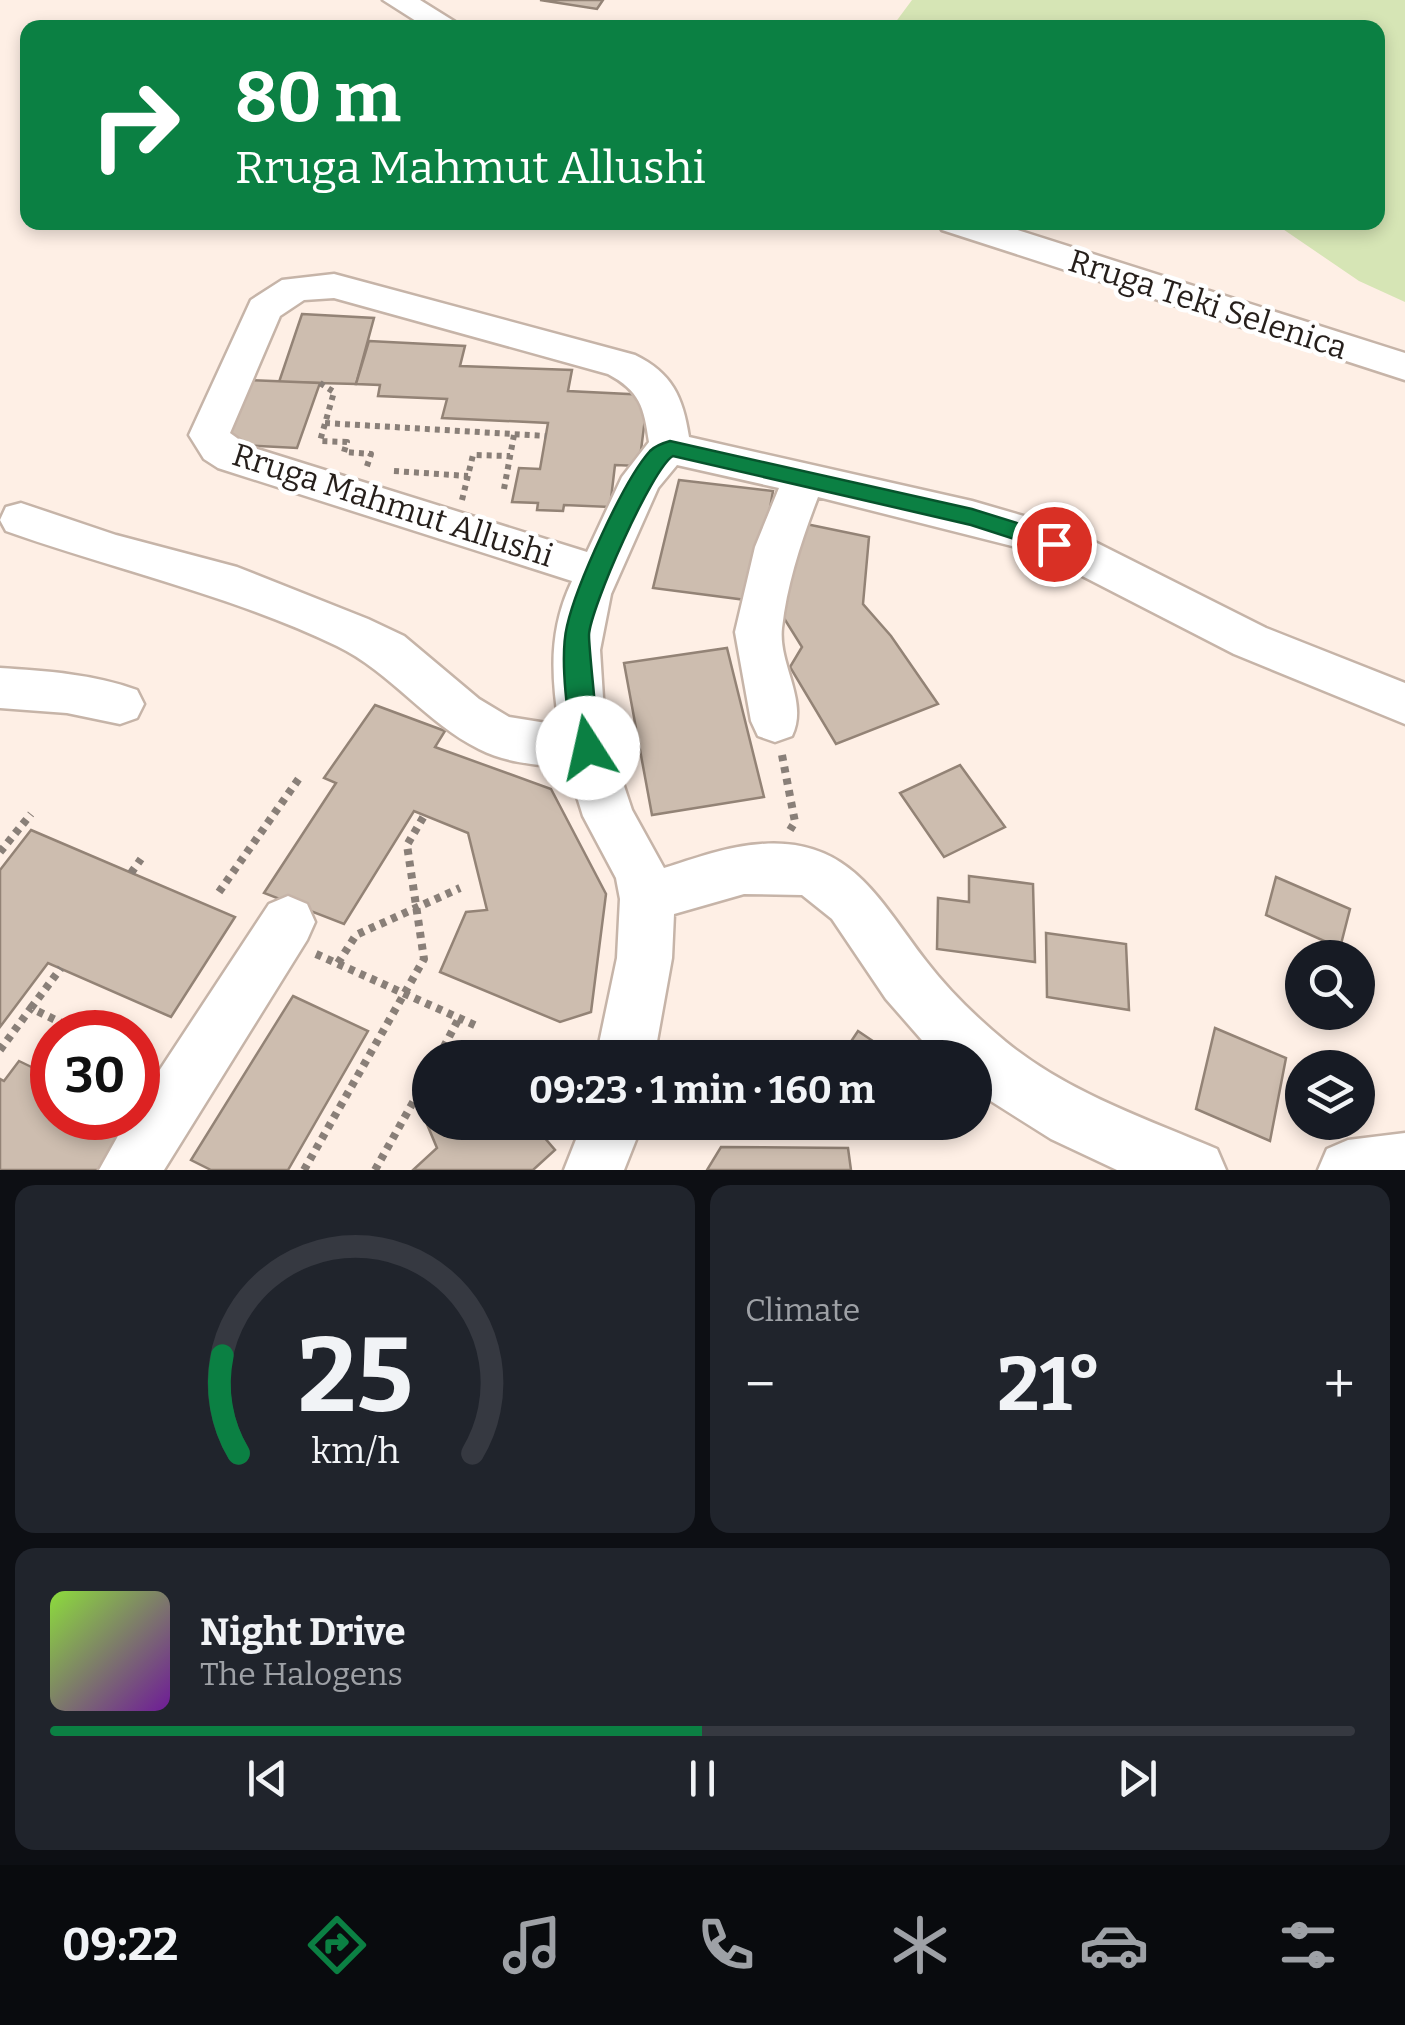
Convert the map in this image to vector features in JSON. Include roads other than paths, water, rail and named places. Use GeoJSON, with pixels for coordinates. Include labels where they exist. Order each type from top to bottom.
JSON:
{"type":"FeatureCollection","features":[{"type":"Feature","properties":{"kind":"street"},"geometry":{"type":"LineString","coordinates":[[398,0],[435,20]]}},
{"type":"Feature","properties":{"kind":"street","name":"Rruga Teki Selenica"},"geometry":{"type":"LineString","coordinates":[[979,230],[1405,367]]}},
{"type":"Feature","properties":{"kind":"street","name":"Rruga Mahmut Allushi"},"geometry":{"type":"LineString","coordinates":[[600,574],[244,460],[219,448],[210,435],[264,309],[295,288],[334,286],[621,364],[655,382],[662,397],[670,448],[658,455],[648,470],[577,630],[580,704],[588,748],[609,816],[640,870],[648,898],[644,951],[628,1040]]}},
{"type":"Feature","properties":{"kind":"street"},"geometry":{"type":"LineString","coordinates":[[670,448],[972,517],[1033,535],[1250,640],[1405,704]]}},
{"type":"Feature","properties":{"kind":"street"},"geometry":{"type":"LineString","coordinates":[[775,721],[758,632],[778,547],[804,478]]}},
{"type":"Feature","properties":{"kind":"street"},"geometry":{"type":"LineString","coordinates":[[21,519],[110,551],[220,580],[352,632],[387,650],[462,714],[497,735],[527,743],[588,748]]}},
{"type":"Feature","properties":{"kind":"street"},"geometry":{"type":"LineString","coordinates":[[0,688],[66,693],[120,704]]}},
{"type":"Feature","properties":{"kind":"street"},"geometry":{"type":"LineString","coordinates":[[648,898],[760,865],[804,871],[833,883],[861,914],[906,981],[963,1043],[1036,1100],[1112,1140],[1196,1170]]}},
{"type":"Feature","properties":{"kind":"street"},"geometry":{"type":"LineString","coordinates":[[129,1170],[282,929]]}},
{"type":"Feature","properties":{"kind":"street"},"geometry":{"type":"LineString","coordinates":[[594,1170],[606,1140]]}},
{"type":"Feature","properties":{"kind":"street"},"geometry":{"type":"LineString","coordinates":[[1348,1170],[1405,1163]]}}]}
